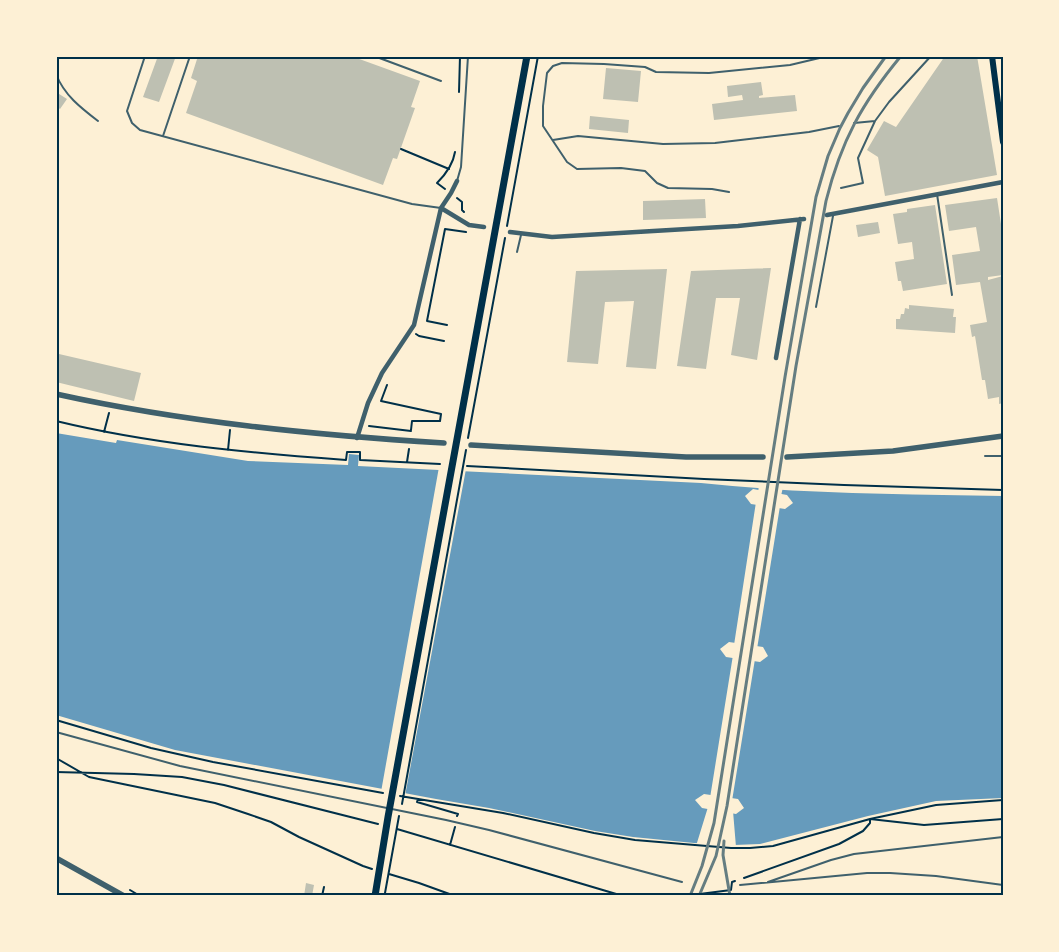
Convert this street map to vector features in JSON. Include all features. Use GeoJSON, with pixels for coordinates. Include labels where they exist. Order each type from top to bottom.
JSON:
{"type":"FeatureCollection","features":[{"type":"Feature","properties":{"kind":"main road"},"geometry":{"type":"LineString","coordinates":[[375,896],[526,56]]}},
{"type":"Feature","properties":{"kind":"main road"},"geometry":{"type":"LineString","coordinates":[[992,56],[1003,142]]}},
{"type":"Feature","properties":{"kind":"street"},"geometry":{"type":"LineString","coordinates":[[358,438],[368,403],[382,373],[414,325],[441,208],[457,180]]}},
{"type":"Feature","properties":{"kind":"street"},"geometry":{"type":"LineString","coordinates":[[827,214],[1003,182]]}},
{"type":"Feature","properties":{"kind":"street"},"geometry":{"type":"LineString","coordinates":[[441,208],[470,225],[484,227]]}},
{"type":"Feature","properties":{"kind":"street"},"geometry":{"type":"LineString","coordinates":[[510,232],[552,237],[738,226],[802,219],[776,358]]}},
{"type":"Feature","properties":{"kind":"street"},"geometry":{"type":"LineString","coordinates":[[56,394],[106,405],[230,423],[358,438],[444,443]]}},
{"type":"Feature","properties":{"kind":"street"},"geometry":{"type":"LineString","coordinates":[[787,457],[893,452],[1003,436]]}},
{"type":"Feature","properties":{"kind":"street"},"geometry":{"type":"LineString","coordinates":[[469,446],[677,456],[763,457]]}},
{"type":"Feature","properties":{"kind":"street"},"geometry":{"type":"LineString","coordinates":[[56,858],[124,896]]}},
{"type":"Feature","properties":{"kind":"lane"},"geometry":{"type":"LineString","coordinates":[[145,56],[127,111],[132,123],[140,130],[412,204],[441,208]]}},
{"type":"Feature","properties":{"kind":"lane"},"geometry":{"type":"LineString","coordinates":[[163,136],[190,56]]}},
{"type":"Feature","properties":{"kind":"lane"},"geometry":{"type":"LineString","coordinates":[[374,56],[441,81]]}},
{"type":"Feature","properties":{"kind":"lane"},"geometry":{"type":"LineString","coordinates":[[457,180],[461,167],[468,56]]}},
{"type":"Feature","properties":{"kind":"lane"},"geometry":{"type":"LineString","coordinates":[[729,192],[712,189],[668,188],[657,183],[645,171],[620,168],[577,169],[567,162],[543,126],[543,106],[547,73],[553,66],[562,63],[645,67],[656,72],[709,73],[790,65],[828,56]]}},
{"type":"Feature","properties":{"kind":"lane"},"geometry":{"type":"LineString","coordinates":[[841,188],[863,183],[858,158],[875,121],[889,102],[931,56]]}},
{"type":"Feature","properties":{"kind":"lane"},"geometry":{"type":"LineString","coordinates":[[56,74],[68,96],[98,121]]}},
{"type":"Feature","properties":{"kind":"lane"},"geometry":{"type":"LineString","coordinates":[[854,123],[875,121]]}},
{"type":"Feature","properties":{"kind":"lane"},"geometry":{"type":"LineString","coordinates":[[553,140],[578,136],[663,144],[715,143],[809,132],[838,126]]}},
{"type":"Feature","properties":{"kind":"lane"},"geometry":{"type":"LineString","coordinates":[[937,194],[952,296]]}},
{"type":"Feature","properties":{"kind":"lane"},"geometry":{"type":"LineString","coordinates":[[816,307],[833,214]]}},
{"type":"Feature","properties":{"kind":"lane"},"geometry":{"type":"LineString","coordinates":[[517,252],[522,234]]}},
{"type":"Feature","properties":{"kind":"lane"},"geometry":{"type":"LineString","coordinates":[[985,456],[1003,456]]}},
{"type":"Feature","properties":{"kind":"lane"},"geometry":{"type":"LineString","coordinates":[[56,732],[180,766],[490,830],[682,882]]}},
{"type":"Feature","properties":{"kind":"lane"},"geometry":{"type":"LineString","coordinates":[[763,884],[854,854],[1003,837]]}},
{"type":"Feature","properties":{"kind":"lane"},"geometry":{"type":"LineString","coordinates":[[740,885],[890,872],[1003,885]]}},
{"type":"Feature","properties":{"kind":"path"},"geometry":{"type":"LineString","coordinates":[[469,437],[538,56]]}},
{"type":"Feature","properties":{"kind":"path"},"geometry":{"type":"LineString","coordinates":[[400,150],[449,169]]}},
{"type":"Feature","properties":{"kind":"path"},"geometry":{"type":"LineString","coordinates":[[415,333],[420,336],[444,341]]}},
{"type":"Feature","properties":{"kind":"path"},"geometry":{"type":"LineString","coordinates":[[387,385],[380,401],[441,414],[440,421],[412,421]]}},
{"type":"Feature","properties":{"kind":"path"},"geometry":{"type":"LineString","coordinates":[[56,421],[104,432],[205,448],[346,460],[347,452],[360,452],[360,460],[440,464]]}},
{"type":"Feature","properties":{"kind":"path"},"geometry":{"type":"LineString","coordinates":[[104,432],[107,422]]}},
{"type":"Feature","properties":{"kind":"path"},"geometry":{"type":"LineString","coordinates":[[367,422],[370,426],[411,431]]}},
{"type":"Feature","properties":{"kind":"path"},"geometry":{"type":"LineString","coordinates":[[228,450],[230,423]]}},
{"type":"Feature","properties":{"kind":"path"},"geometry":{"type":"LineString","coordinates":[[385,896],[469,446]]}},
{"type":"Feature","properties":{"kind":"path"},"geometry":{"type":"LineString","coordinates":[[467,466],[704,479],[1003,490]]}},
{"type":"Feature","properties":{"kind":"path"},"geometry":{"type":"LineString","coordinates":[[56,720],[151,748],[213,762],[388,794]]}},
{"type":"Feature","properties":{"kind":"path"},"geometry":{"type":"LineString","coordinates":[[56,758],[89,777],[102,781],[215,803],[271,822],[299,837],[372,869]]}},
{"type":"Feature","properties":{"kind":"path"},"geometry":{"type":"LineString","coordinates":[[56,772],[182,777],[224,785],[385,826]]}},
{"type":"Feature","properties":{"kind":"path"},"geometry":{"type":"LineString","coordinates":[[398,796],[635,840],[731,848],[773,846],[870,819],[936,805],[1003,800]]}},
{"type":"Feature","properties":{"kind":"path"},"geometry":{"type":"LineString","coordinates":[[870,819],[924,825],[1003,819]]}},
{"type":"Feature","properties":{"kind":"path"},"geometry":{"type":"LineString","coordinates":[[684,896],[731,890],[732,882],[851,838],[863,831],[870,823],[870,819]]}},
{"type":"Feature","properties":{"kind":"path"},"geometry":{"type":"LineString","coordinates":[[394,828],[623,896]]}},
{"type":"Feature","properties":{"kind":"path"},"geometry":{"type":"LineString","coordinates":[[381,872],[455,896]]}},
{"type":"Feature","properties":{"kind":"path"},"geometry":{"type":"LineString","coordinates":[[322,896],[324,887]]}},
{"type":"Feature","properties":{"kind":"water"},"geometry":{"type":"Polygon","coordinates":[[[56,433],[116,443],[117,440],[248,461],[348,465],[349,454],[359,455],[358,466],[701,483],[814,491],[1003,496],[1003,798],[936,801],[868,816],[760,844],[694,843],[595,831],[489,808],[175,750],[56,715],[56,433]],[[753,489],[745,496],[751,504],[785,509],[793,503],[787,495],[753,489]],[[729,642],[720,649],[726,657],[760,662],[768,656],[763,647],[729,642]],[[704,794],[695,800],[702,808],[736,814],[744,808],[738,799],[704,794]]]}},
{"type":"Feature","properties":{"kind":"pier"},"geometry":{"type":"Polygon","coordinates":[[[439,467],[466,469],[405,796],[381,792],[439,467]]]}},
{"type":"Feature","properties":{"kind":"pier"},"geometry":{"type":"Polygon","coordinates":[[[759,485],[783,487],[781,496],[758,493],[759,485]]]}},
{"type":"Feature","properties":{"kind":"pier"},"geometry":{"type":"Polygon","coordinates":[[[756,502],[780,506],[757,649],[734,645],[756,502]]]}},
{"type":"Feature","properties":{"kind":"pier"},"geometry":{"type":"Polygon","coordinates":[[[733,655],[755,659],[732,801],[710,798],[733,655]]]}},
{"type":"Feature","properties":{"kind":"pier"},"geometry":{"type":"Polygon","coordinates":[[[708,807],[733,811],[736,847],[696,846],[708,807]]]}},
{"type":"Feature","properties":{"kind":"building"},"geometry":{"type":"Polygon","coordinates":[[[158,56],[176,56],[159,102],[143,97],[158,56]]]}},
{"type":"Feature","properties":{"kind":"building"},"geometry":{"type":"Polygon","coordinates":[[[198,56],[351,56],[420,81],[411,107],[415,108],[397,159],[393,158],[383,185],[186,113],[197,81],[191,78],[198,56]]]}},
{"type":"Feature","properties":{"kind":"building"},"geometry":{"type":"Polygon","coordinates":[[[945,56],[977,56],[997,175],[885,196],[878,157],[867,150],[884,121],[896,127],[945,56]]]}},
{"type":"Feature","properties":{"kind":"building"},"geometry":{"type":"Polygon","coordinates":[[[606,68],[641,71],[638,102],[603,99],[606,68]]]}},
{"type":"Feature","properties":{"kind":"building"},"geometry":{"type":"Polygon","coordinates":[[[761,82],[763,95],[759,96],[759,98],[795,95],[797,111],[714,120],[712,104],[743,100],[742,95],[728,97],[727,86],[761,82]]]}},
{"type":"Feature","properties":{"kind":"building"},"geometry":{"type":"Polygon","coordinates":[[[56,92],[67,99],[60,109],[56,106],[56,92]]]}},
{"type":"Feature","properties":{"kind":"building"},"geometry":{"type":"Polygon","coordinates":[[[590,116],[629,120],[628,133],[589,129],[590,116]]]}},
{"type":"Feature","properties":{"kind":"building"},"geometry":{"type":"Polygon","coordinates":[[[997,198],[1003,237],[1003,275],[988,277],[988,280],[1003,276],[1003,403],[999,404],[999,397],[988,399],[985,380],[982,380],[975,336],[972,337],[970,325],[987,322],[980,282],[956,285],[952,255],[980,251],[976,227],[949,231],[945,205],[997,198]]]}},
{"type":"Feature","properties":{"kind":"building"},"geometry":{"type":"Polygon","coordinates":[[[705,199],[706,218],[643,220],[643,201],[705,199]]]}},
{"type":"Feature","properties":{"kind":"building"},"geometry":{"type":"Polygon","coordinates":[[[935,205],[947,284],[903,291],[901,281],[898,281],[895,262],[914,259],[912,242],[898,244],[893,214],[907,212],[907,209],[935,205]]]}},
{"type":"Feature","properties":{"kind":"building"},"geometry":{"type":"Polygon","coordinates":[[[878,222],[880,233],[858,237],[856,225],[878,222]]]}},
{"type":"Feature","properties":{"kind":"building"},"geometry":{"type":"Polygon","coordinates":[[[771,268],[757,360],[731,355],[740,298],[716,298],[706,369],[677,366],[691,271],[771,268]]]}},
{"type":"Feature","properties":{"kind":"building"},"geometry":{"type":"Polygon","coordinates":[[[667,269],[656,369],[626,367],[634,301],[605,302],[598,364],[567,362],[576,271],[667,269]]]}},
{"type":"Feature","properties":{"kind":"building"},"geometry":{"type":"Polygon","coordinates":[[[909,305],[954,309],[953,317],[956,317],[955,333],[896,329],[896,319],[900,319],[901,314],[904,314],[905,308],[909,309],[909,305]]]}},
{"type":"Feature","properties":{"kind":"building"},"geometry":{"type":"Polygon","coordinates":[[[59,354],[141,373],[134,401],[56,382],[56,367],[59,354]]]}},
{"type":"Feature","properties":{"kind":"building"},"geometry":{"type":"Polygon","coordinates":[[[306,883],[314,885],[312,896],[304,896],[306,883]]]}},
{"type":"Feature","properties":{"kind":"railway"},"geometry":{"type":"LineString","coordinates":[[690,896],[702,866],[714,823],[785,377],[816,197],[828,156],[840,128],[863,88],[886,56]]}},
{"type":"Feature","properties":{"kind":"railway"},"geometry":{"type":"LineString","coordinates":[[699,896],[716,856],[727,806],[796,366],[826,201],[832,179],[854,124],[875,90],[901,56]]}},
{"type":"Feature","properties":{"kind":"railway"},"geometry":{"type":"LineString","coordinates":[[724,841],[723,855],[730,896]]}}]}
